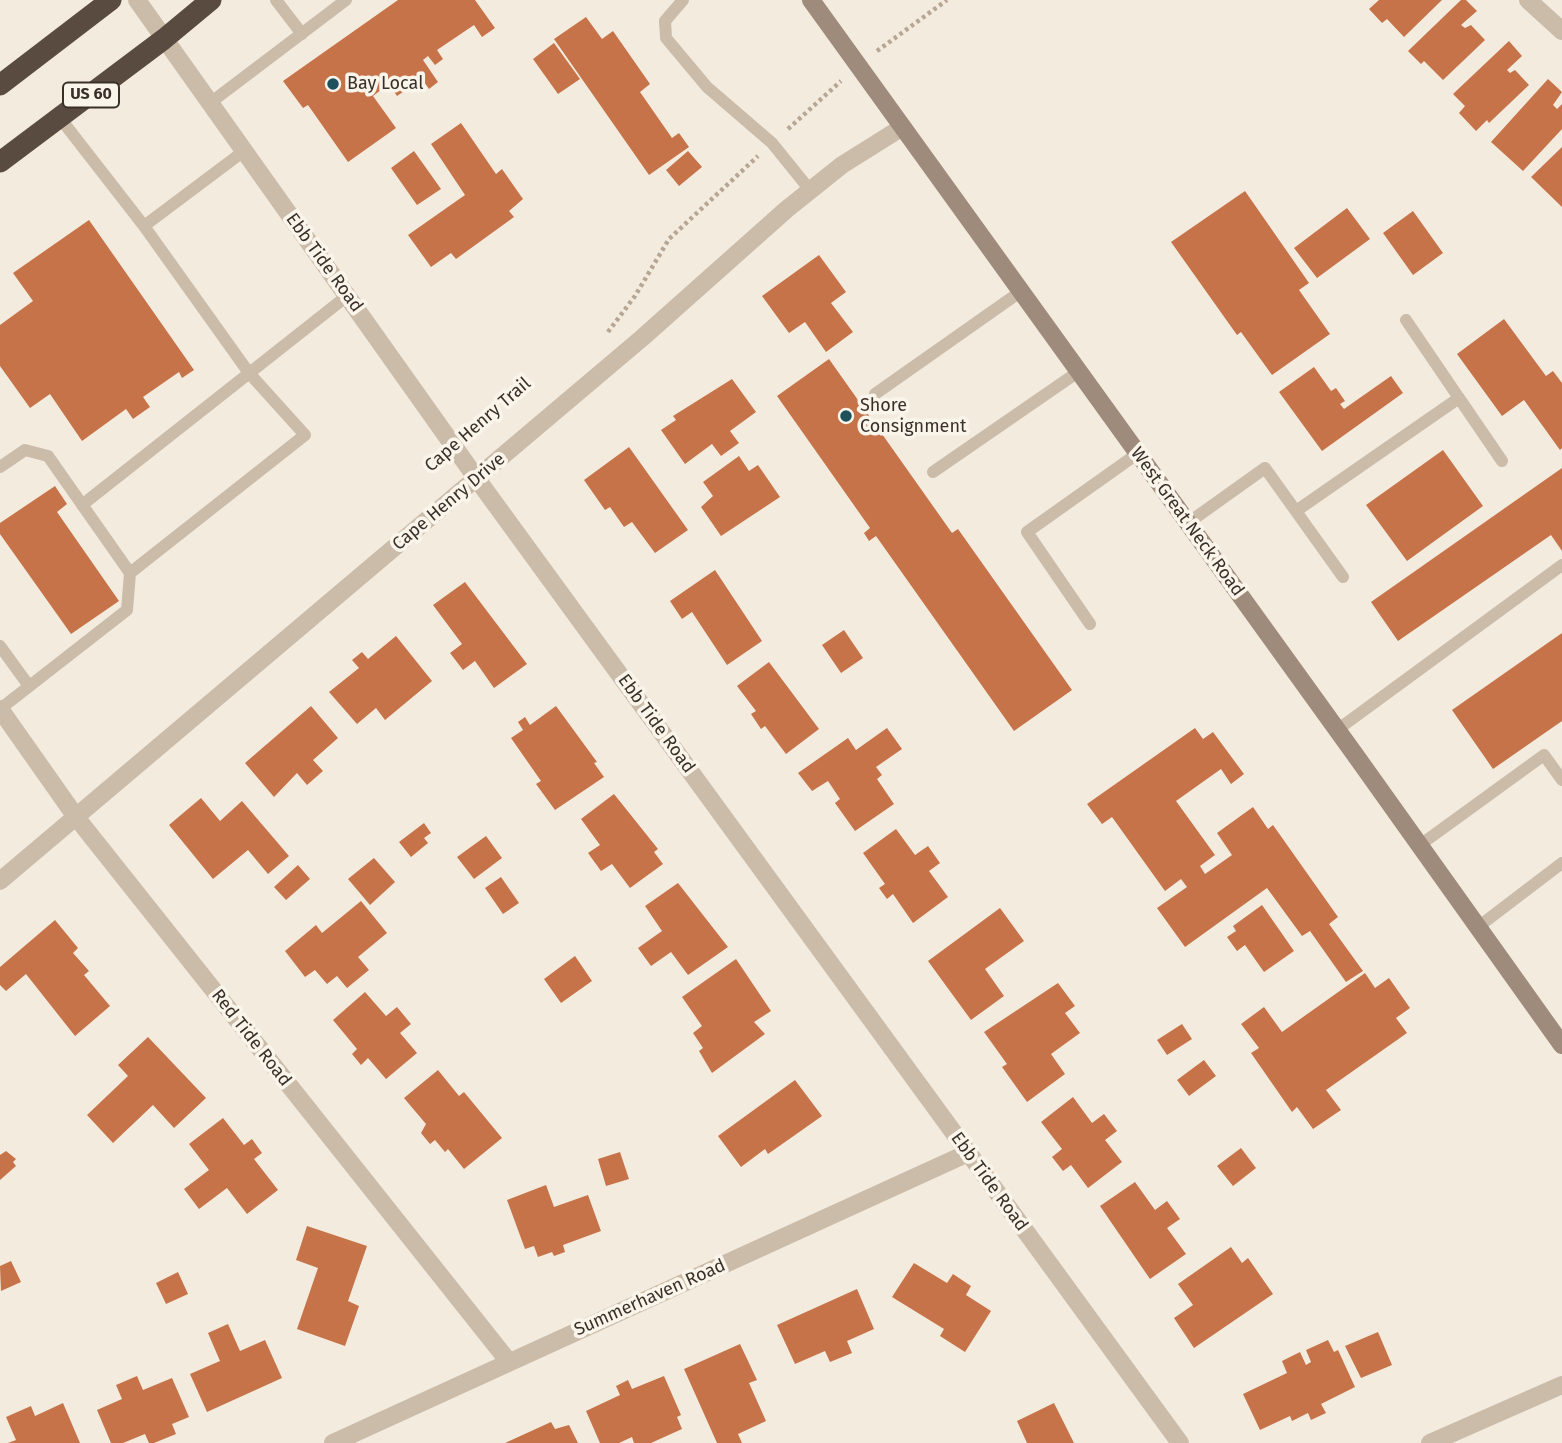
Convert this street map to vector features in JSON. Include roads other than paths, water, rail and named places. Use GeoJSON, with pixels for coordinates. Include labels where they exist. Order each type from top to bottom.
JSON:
{"type":"FeatureCollection","features":[{"type":"Feature","properties":{"kind":"highway"},"geometry":{"type":"LineString","coordinates":[[0,85],[111,0]]}},
{"type":"Feature","properties":{"kind":"highway","name":"US 60"},"geometry":{"type":"LineString","coordinates":[[0,162],[211,0]]}},
{"type":"Feature","properties":{"kind":"street","name":"Ebb Tide Road"},"geometry":{"type":"LineString","coordinates":[[137,0],[477,478],[1180,1443]]}},
{"type":"Feature","properties":{"kind":"street","name":"West Great Neck Road"},"geometry":{"type":"LineString","coordinates":[[811,0],[1562,1045]]}},
{"type":"Feature","properties":{"kind":"street"},"geometry":{"type":"LineString","coordinates":[[1528,0],[1562,31]]}},
{"type":"Feature","properties":{"kind":"street","name":"Cape Henry Drive"},"geometry":{"type":"LineString","coordinates":[[0,881],[477,478],[810,190],[901,128]]}},
{"type":"Feature","properties":{"kind":"street","name":"Red Tide Road"},"geometry":{"type":"LineString","coordinates":[[0,709],[76,817],[509,1362]]}},
{"type":"Feature","properties":{"kind":"street","name":"Summerhaven Road"},"geometry":{"type":"LineString","coordinates":[[333,1443],[968,1153]]}},
{"type":"Feature","properties":{"kind":"street"},"geometry":{"type":"LineString","coordinates":[[1430,1443],[1562,1385]]}},
{"type":"Feature","properties":{"kind":"lane"},"geometry":{"type":"LineString","coordinates":[[276,0],[302,34]]}},
{"type":"Feature","properties":{"kind":"lane"},"geometry":{"type":"LineString","coordinates":[[210,103],[346,0]]}},
{"type":"Feature","properties":{"kind":"lane"},"geometry":{"type":"LineString","coordinates":[[683,0],[665,22],[666,38],[707,87],[772,143],[810,190]]}},
{"type":"Feature","properties":{"kind":"lane"},"geometry":{"type":"LineString","coordinates":[[60,118],[144,226],[249,373],[305,436],[130,573]]}},
{"type":"Feature","properties":{"kind":"lane"},"geometry":{"type":"LineString","coordinates":[[144,226],[244,151]]}},
{"type":"Feature","properties":{"kind":"lane"},"geometry":{"type":"LineString","coordinates":[[875,394],[1020,292]]}},
{"type":"Feature","properties":{"kind":"lane"},"geometry":{"type":"LineString","coordinates":[[82,505],[347,296]]}},
{"type":"Feature","properties":{"kind":"lane"},"geometry":{"type":"LineString","coordinates":[[1406,320],[1502,461]]}},
{"type":"Feature","properties":{"kind":"lane"},"geometry":{"type":"LineString","coordinates":[[933,472],[1078,372]]}},
{"type":"Feature","properties":{"kind":"lane"},"geometry":{"type":"LineString","coordinates":[[1296,511],[1459,398]]}},
{"type":"Feature","properties":{"kind":"lane"},"geometry":{"type":"LineString","coordinates":[[0,467],[25,450],[48,456],[130,573],[127,610],[0,709]]}},
{"type":"Feature","properties":{"kind":"lane"},"geometry":{"type":"LineString","coordinates":[[1090,624],[1027,532],[1137,454]]}},
{"type":"Feature","properties":{"kind":"lane"},"geometry":{"type":"LineString","coordinates":[[1188,523],[1265,468],[1343,577]]}},
{"type":"Feature","properties":{"kind":"lane"},"geometry":{"type":"LineString","coordinates":[[1337,730],[1562,565]]}},
{"type":"Feature","properties":{"kind":"lane"},"geometry":{"type":"LineString","coordinates":[[0,646],[29,686]]}},
{"type":"Feature","properties":{"kind":"lane"},"geometry":{"type":"LineString","coordinates":[[1420,845],[1544,755],[1562,780]]}},
{"type":"Feature","properties":{"kind":"lane"},"geometry":{"type":"LineString","coordinates":[[1478,927],[1562,863]]}},
{"type":"Feature","properties":{"kind":"place","name":"Bay Local"},"geometry":{"type":"Point","coordinates":[333,84]}},
{"type":"Feature","properties":{"kind":"place","name":"Shore Consignment"},"geometry":{"type":"Point","coordinates":[846,416]}}]}
